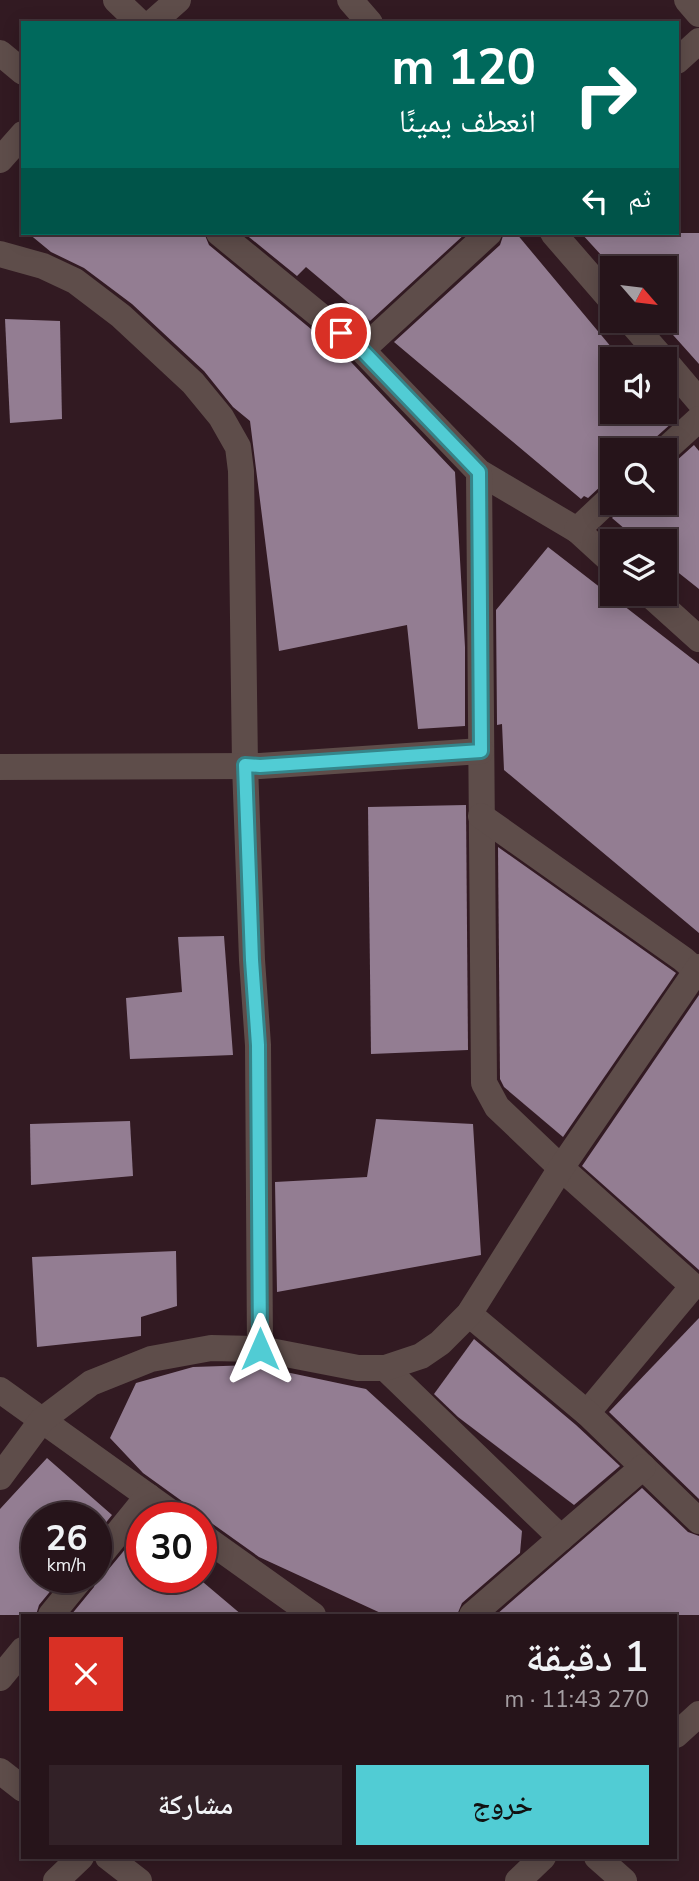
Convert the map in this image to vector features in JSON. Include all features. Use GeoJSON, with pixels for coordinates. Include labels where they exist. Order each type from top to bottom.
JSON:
{"type":"FeatureCollection","features":[{"type":"Feature","properties":{"kind":"street"},"geometry":{"type":"LineString","coordinates":[[116,0],[139,21]]}},
{"type":"Feature","properties":{"kind":"street"},"geometry":{"type":"LineString","coordinates":[[154,21],[178,0]]}},
{"type":"Feature","properties":{"kind":"street"},"geometry":{"type":"LineString","coordinates":[[350,0],[368,21]]}},
{"type":"Feature","properties":{"kind":"street"},"geometry":{"type":"LineString","coordinates":[[679,59],[699,41]]}},
{"type":"Feature","properties":{"kind":"street"},"geometry":{"type":"LineString","coordinates":[[0,53],[21,70]]}},
{"type":"Feature","properties":{"kind":"street"},"geometry":{"type":"LineString","coordinates":[[0,160],[21,136]]}},
{"type":"Feature","properties":{"kind":"street"},"geometry":{"type":"LineString","coordinates":[[221,235],[362,350],[479,472],[577,530],[600,551]]}},
{"type":"Feature","properties":{"kind":"street"},"geometry":{"type":"LineString","coordinates":[[362,350],[487,235]]}},
{"type":"Feature","properties":{"kind":"street"},"geometry":{"type":"LineString","coordinates":[[555,235],[600,287]]}},
{"type":"Feature","properties":{"kind":"street"},"geometry":{"type":"LineString","coordinates":[[0,254],[43,266],[75,281],[121,316],[193,383],[221,417],[238,447],[241,471],[245,765],[258,1045],[260,1349]]}},
{"type":"Feature","properties":{"kind":"street"},"geometry":{"type":"LineString","coordinates":[[640,333],[653,347]]}},
{"type":"Feature","properties":{"kind":"street"},"geometry":{"type":"LineString","coordinates":[[677,375],[699,401]]}},
{"type":"Feature","properties":{"kind":"street"},"geometry":{"type":"LineString","coordinates":[[677,439],[699,419]]}},
{"type":"Feature","properties":{"kind":"street"},"geometry":{"type":"LineString","coordinates":[[479,472],[484,1083],[497,1107],[561,1168],[697,1285],[587,1413]]}},
{"type":"Feature","properties":{"kind":"street"},"geometry":{"type":"LineString","coordinates":[[577,530],[600,508]]}},
{"type":"Feature","properties":{"kind":"street"},"geometry":{"type":"LineString","coordinates":[[662,606],[699,639]]}},
{"type":"Feature","properties":{"kind":"street"},"geometry":{"type":"LineString","coordinates":[[0,768],[260,766],[481,751]]}},
{"type":"Feature","properties":{"kind":"street"},"geometry":{"type":"LineString","coordinates":[[0,1477],[42,1420],[90,1383],[150,1359],[211,1348],[260,1349],[358,1368],[385,1368],[421,1356],[440,1343],[469,1314],[561,1168],[698,970],[481,816]]}},
{"type":"Feature","properties":{"kind":"street"},"geometry":{"type":"LineString","coordinates":[[469,1314],[587,1413],[699,1521]]}},
{"type":"Feature","properties":{"kind":"street"},"geometry":{"type":"LineString","coordinates":[[385,1368],[561,1538]]}},
{"type":"Feature","properties":{"kind":"street"},"geometry":{"type":"LineString","coordinates":[[0,1390],[156,1502]]}},
{"type":"Feature","properties":{"kind":"street"},"geometry":{"type":"LineString","coordinates":[[473,1614],[643,1467]]}},
{"type":"Feature","properties":{"kind":"street"},"geometry":{"type":"LineString","coordinates":[[112,1540],[148,1496]]}},
{"type":"Feature","properties":{"kind":"street"},"geometry":{"type":"LineString","coordinates":[[217,1547],[311,1614]]}},
{"type":"Feature","properties":{"kind":"street"},"geometry":{"type":"LineString","coordinates":[[52,1614],[69,1593]]}},
{"type":"Feature","properties":{"kind":"street"},"geometry":{"type":"LineString","coordinates":[[0,1678],[21,1652]]}},
{"type":"Feature","properties":{"kind":"street"},"geometry":{"type":"LineString","coordinates":[[677,1734],[699,1714]]}},
{"type":"Feature","properties":{"kind":"street"},"geometry":{"type":"LineString","coordinates":[[0,1771],[21,1787]]}},
{"type":"Feature","properties":{"kind":"street"},"geometry":{"type":"LineString","coordinates":[[56,1881],[79,1859]]}},
{"type":"Feature","properties":{"kind":"street"},"geometry":{"type":"LineString","coordinates":[[111,1859],[139,1881]]}},
{"type":"Feature","properties":{"kind":"street"},"geometry":{"type":"LineString","coordinates":[[518,1881],[542,1859]]}},
{"type":"Feature","properties":{"kind":"street"},"geometry":{"type":"LineString","coordinates":[[599,1859],[624,1881]]}},
{"type":"Feature","properties":{"kind":"building"},"geometry":{"type":"Polygon","coordinates":[[[699,233],[699,364],[671,333],[677,333],[677,256],[602,256],[583,235],[699,233]]]}},
{"type":"Feature","properties":{"kind":"building"},"geometry":{"type":"Polygon","coordinates":[[[30,235],[205,235],[209,245],[351,362],[455,472],[465,647],[465,726],[418,729],[407,625],[279,651],[250,421],[233,407],[204,371],[132,304],[84,268],[51,252],[30,235]]]}},
{"type":"Feature","properties":{"kind":"building"},"geometry":{"type":"Polygon","coordinates":[[[246,235],[464,235],[370,321],[306,267],[297,276],[246,235]]]}},
{"type":"Feature","properties":{"kind":"building"},"geometry":{"type":"Polygon","coordinates":[[[503,235],[518,235],[611,347],[600,347],[600,424],[671,424],[655,438],[600,438],[600,487],[588,498],[584,496],[581,499],[394,342],[500,245],[503,235]]]}},
{"type":"Feature","properties":{"kind":"building"},"geometry":{"type":"Polygon","coordinates":[[[5,319],[60,321],[62,419],[10,423],[5,319]]]}},
{"type":"Feature","properties":{"kind":"building"},"geometry":{"type":"Polygon","coordinates":[[[694,445],[699,451],[699,589],[677,572],[677,529],[625,529],[612,518],[615,515],[677,515],[677,460],[694,445]]]}},
{"type":"Feature","properties":{"kind":"building"},"geometry":{"type":"Polygon","coordinates":[[[548,547],[600,587],[600,606],[624,606],[699,664],[699,933],[504,770],[502,724],[497,725],[496,610],[548,547]]]}},
{"type":"Feature","properties":{"kind":"building"},"geometry":{"type":"Polygon","coordinates":[[[466,805],[468,1050],[371,1054],[368,807],[466,805]]]}},
{"type":"Feature","properties":{"kind":"building"},"geometry":{"type":"Polygon","coordinates":[[[498,847],[676,973],[563,1137],[504,1087],[500,1079],[498,847]]]}},
{"type":"Feature","properties":{"kind":"building"},"geometry":{"type":"Polygon","coordinates":[[[224,936],[233,1055],[130,1059],[126,998],[182,992],[178,937],[224,936]]]}},
{"type":"Feature","properties":{"kind":"building"},"geometry":{"type":"Polygon","coordinates":[[[699,995],[699,1270],[582,1166],[699,995]]]}},
{"type":"Feature","properties":{"kind":"building"},"geometry":{"type":"Polygon","coordinates":[[[376,1119],[473,1124],[481,1255],[277,1292],[275,1182],[367,1177],[376,1119]]]}},
{"type":"Feature","properties":{"kind":"building"},"geometry":{"type":"Polygon","coordinates":[[[130,1121],[133,1176],[31,1185],[30,1124],[130,1121]]]}},
{"type":"Feature","properties":{"kind":"building"},"geometry":{"type":"Polygon","coordinates":[[[176,1251],[177,1306],[141,1317],[141,1336],[37,1347],[32,1257],[176,1251]]]}},
{"type":"Feature","properties":{"kind":"building"},"geometry":{"type":"Polygon","coordinates":[[[699,1318],[699,1499],[609,1412],[699,1318]]]}},
{"type":"Feature","properties":{"kind":"building"},"geometry":{"type":"Polygon","coordinates":[[[474,1339],[620,1466],[574,1505],[458,1417],[434,1394],[474,1339]]]}},
{"type":"Feature","properties":{"kind":"building"},"geometry":{"type":"Polygon","coordinates":[[[253,1365],[366,1389],[522,1531],[520,1553],[462,1603],[457,1614],[383,1614],[259,1557],[217,1527],[217,1502],[183,1502],[143,1473],[110,1438],[136,1383],[193,1367],[253,1365]]]}},
{"type":"Feature","properties":{"kind":"building"},"geometry":{"type":"Polygon","coordinates":[[[47,1458],[97,1502],[21,1502],[21,1593],[49,1593],[39,1605],[36,1614],[0,1615],[0,1509],[47,1458]]]}},
{"type":"Feature","properties":{"kind":"building"},"geometry":{"type":"Polygon","coordinates":[[[642,1488],[688,1532],[699,1536],[699,1615],[497,1614],[642,1488]]]}},
{"type":"Feature","properties":{"kind":"building"},"geometry":{"type":"Polygon","coordinates":[[[126,1548],[126,1593],[216,1593],[241,1614],[72,1614],[89,1593],[112,1593],[112,1565],[126,1548]]]}},
{"type":"Feature","properties":{"kind":"route"},"geometry":{"type":"LineString","coordinates":[[260,1349],[258,1045],[245,765],[481,751],[479,472],[362,350],[341,333]]}}]}
